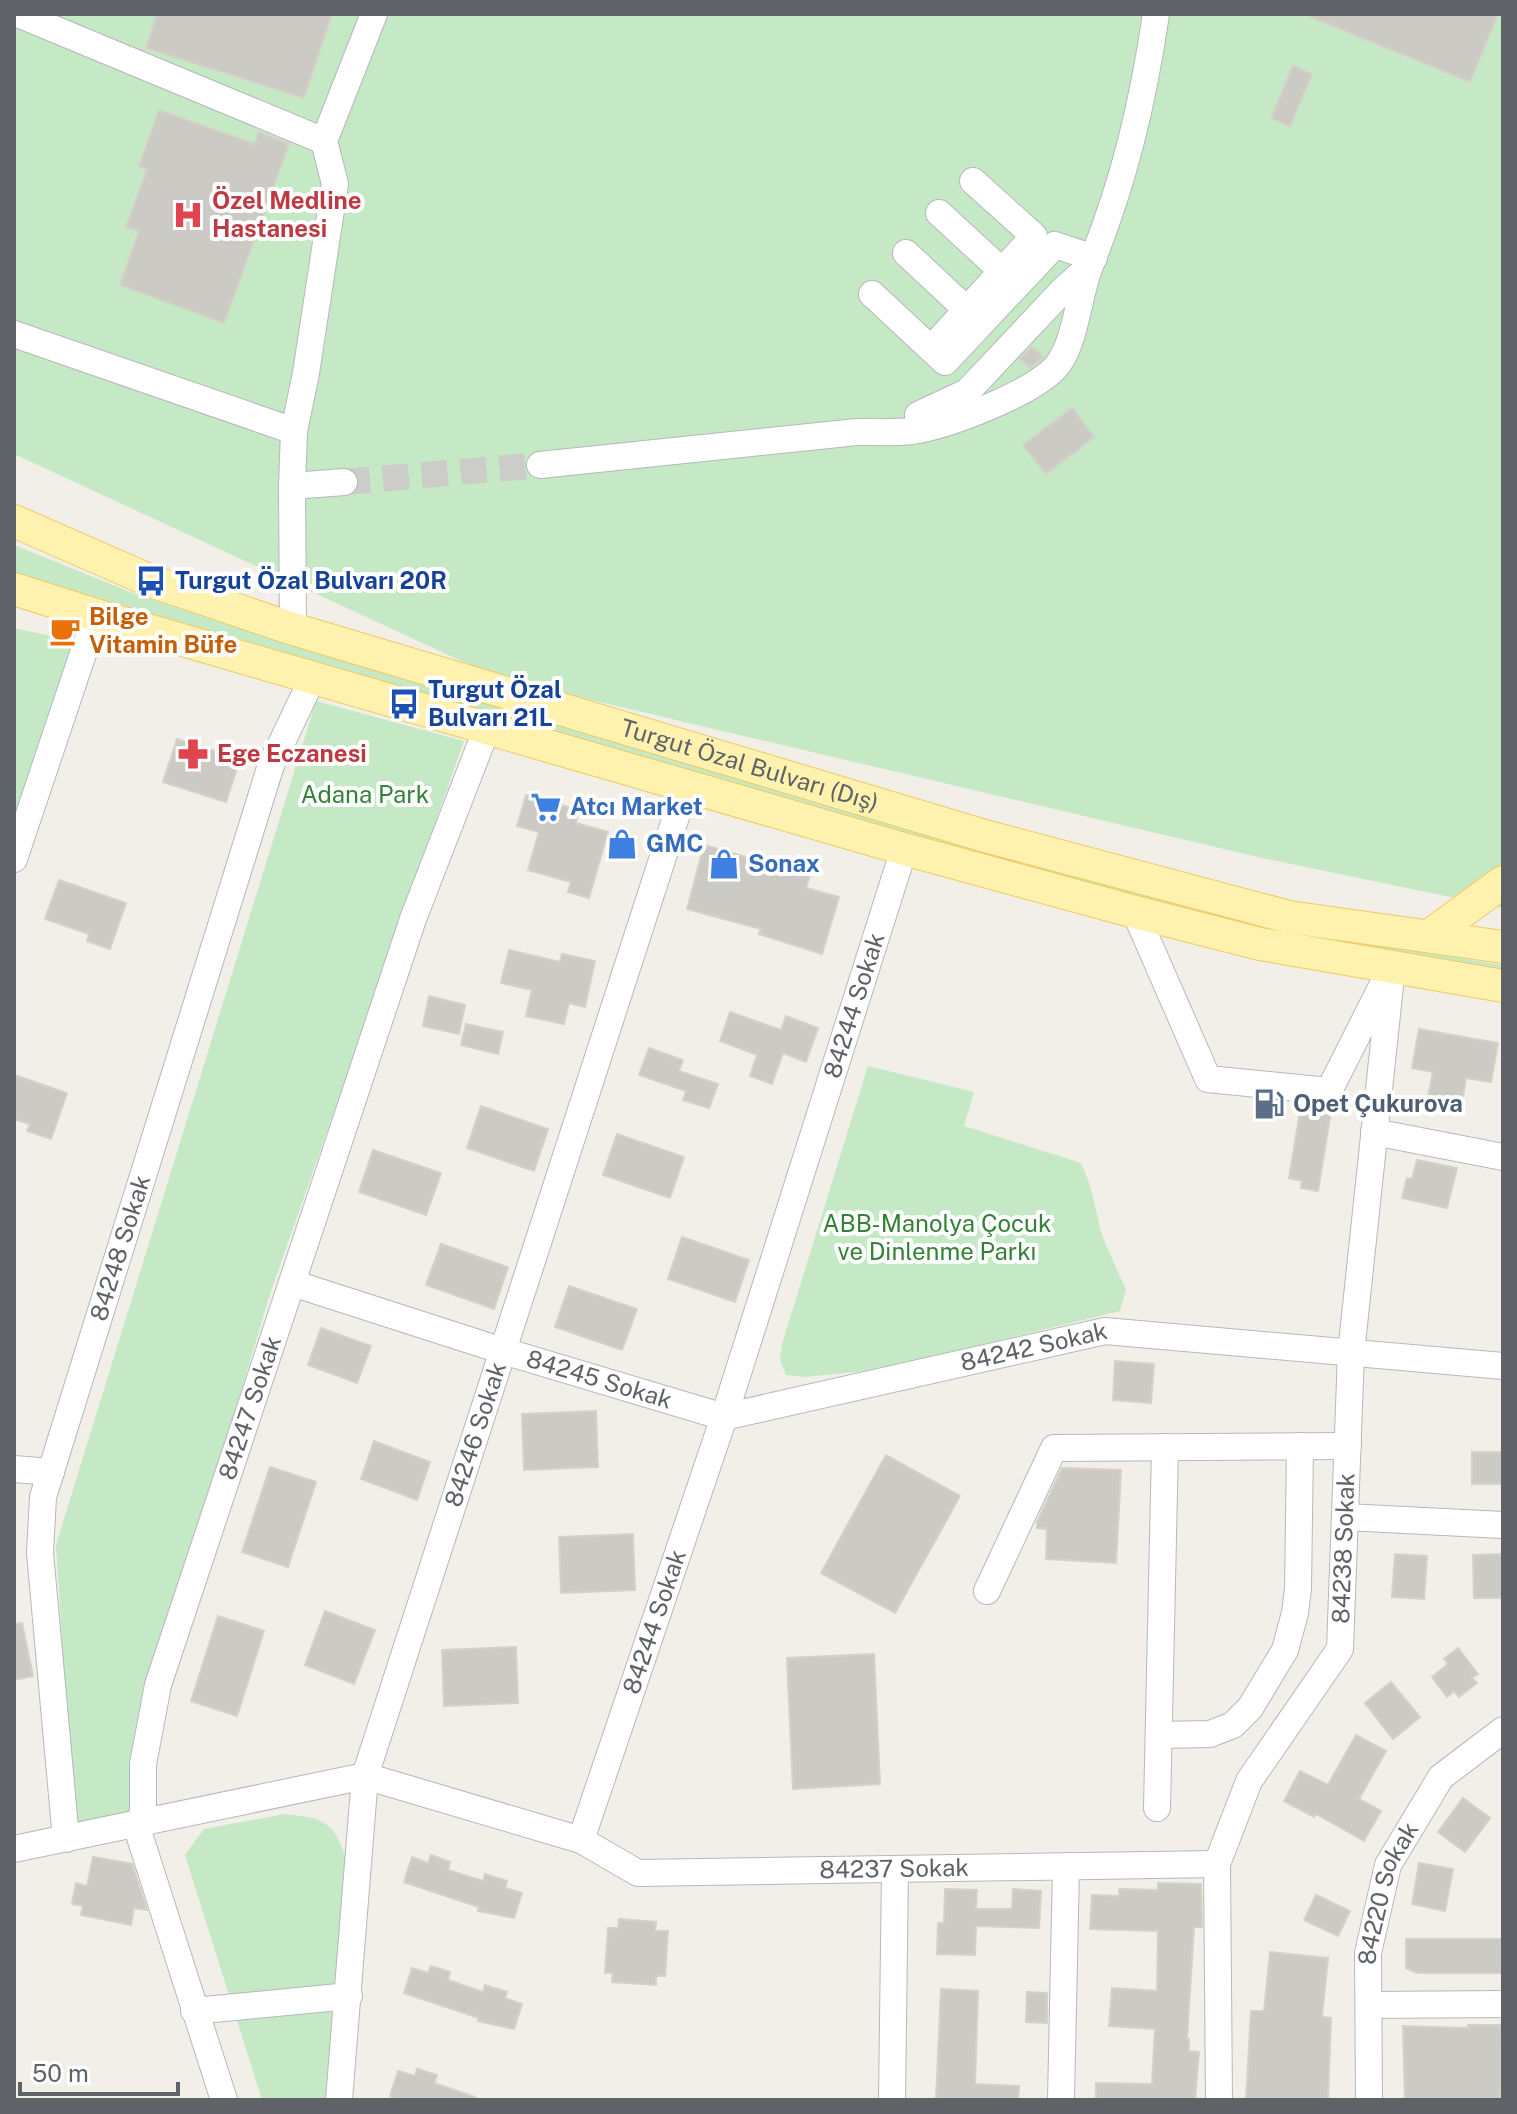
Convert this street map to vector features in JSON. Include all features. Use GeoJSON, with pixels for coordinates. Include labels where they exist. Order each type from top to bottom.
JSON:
{"type":"FeatureCollection","features":[{"type":"Feature","properties":{"kind":"main road","name":"Turgut Özal Bulvarı (Dış)"},"geometry":{"type":"LineString","coordinates":[[14,521],[151,581],[293,629],[985,836],[1289,917],[1503,947]]}},
{"type":"Feature","properties":{"kind":"main road","name":"Turgut Özal Bulvarı (Dış)"},"geometry":{"type":"LineString","coordinates":[[14,589],[904,849],[1135,912],[1260,944],[1503,986]]}},
{"type":"Feature","properties":{"kind":"main road"},"geometry":{"type":"LineString","coordinates":[[14,614],[96,615]]}},
{"type":"Feature","properties":{"kind":"main road"},"geometry":{"type":"LineString","coordinates":[[1429,936],[1503,882]]}},
{"type":"Feature","properties":{"kind":"street"},"geometry":{"type":"LineString","coordinates":[[18,14],[324,141]]}},
{"type":"Feature","properties":{"kind":"street"},"geometry":{"type":"LineString","coordinates":[[293,629],[294,431],[335,184],[324,141],[374,14]]}},
{"type":"Feature","properties":{"kind":"street"},"geometry":{"type":"LineString","coordinates":[[540,465],[857,432],[910,431],[1000,402],[1039,381],[1052,371],[1065,353],[1139,117],[1156,14]]}},
{"type":"Feature","properties":{"kind":"street"},"geometry":{"type":"LineString","coordinates":[[931,349],[1034,236],[973,181]]}},
{"type":"Feature","properties":{"kind":"street"},"geometry":{"type":"LineString","coordinates":[[939,213],[1002,271]]}},
{"type":"Feature","properties":{"kind":"street"},"geometry":{"type":"LineString","coordinates":[[872,294],[945,362],[1055,245],[1092,262]]}},
{"type":"Feature","properties":{"kind":"street"},"geometry":{"type":"LineString","coordinates":[[906,253],[967,310]]}},
{"type":"Feature","properties":{"kind":"street"},"geometry":{"type":"LineString","coordinates":[[857,432],[919,415],[967,392],[1092,262]]}},
{"type":"Feature","properties":{"kind":"street"},"geometry":{"type":"LineString","coordinates":[[14,334],[294,431]]}},
{"type":"Feature","properties":{"kind":"street"},"geometry":{"type":"LineString","coordinates":[[292,486],[344,482]]}},
{"type":"Feature","properties":{"kind":"street"},"geometry":{"type":"LineString","coordinates":[[14,507],[29,515],[44,533]]}},
{"type":"Feature","properties":{"kind":"street"},"geometry":{"type":"LineString","coordinates":[[14,859],[96,615]]}},
{"type":"Feature","properties":{"kind":"street","name":"84248 Sokak"},"geometry":{"type":"LineString","coordinates":[[66,1839],[40,1553],[43,1497],[271,765],[313,677]]}},
{"type":"Feature","properties":{"kind":"street","name":"84247 Sokak"},"geometry":{"type":"LineString","coordinates":[[224,2100],[139,1834],[143,1764],[158,1685],[413,919],[487,728]]}},
{"type":"Feature","properties":{"kind":"street","name":"84246 Sokak"},"geometry":{"type":"LineString","coordinates":[[339,2100],[365,1776],[500,1350],[686,786]]}},
{"type":"Feature","properties":{"kind":"street","name":"84244 Sokak"},"geometry":{"type":"LineString","coordinates":[[581,1840],[724,1417],[904,849]]}},
{"type":"Feature","properties":{"kind":"street"},"geometry":{"type":"LineString","coordinates":[[1135,912],[1208,1079],[1329,1091],[1392,967]]}},
{"type":"Feature","properties":{"kind":"street","name":"84238 Sokak"},"geometry":{"type":"LineString","coordinates":[[1219,2100],[1217,1864],[1249,1781],[1340,1649],[1351,1353],[1392,967]]}},
{"type":"Feature","properties":{"kind":"street"},"geometry":{"type":"LineString","coordinates":[[1374,1132],[1503,1157]]}},
{"type":"Feature","properties":{"kind":"street","name":"84245 Sokak"},"geometry":{"type":"LineString","coordinates":[[292,1283],[724,1417]]}},
{"type":"Feature","properties":{"kind":"street","name":"84242 Sokak"},"geometry":{"type":"LineString","coordinates":[[724,1417],[1105,1331],[1503,1366]]}},
{"type":"Feature","properties":{"kind":"street"},"geometry":{"type":"LineString","coordinates":[[1159,1735],[1210,1734],[1233,1725],[1250,1708],[1285,1650],[1298,1589],[1300,1446]]}},
{"type":"Feature","properties":{"kind":"street"},"geometry":{"type":"LineString","coordinates":[[987,1591],[1054,1448],[1348,1446]]}},
{"type":"Feature","properties":{"kind":"street"},"geometry":{"type":"LineString","coordinates":[[1157,1808],[1165,1447]]}},
{"type":"Feature","properties":{"kind":"street"},"geometry":{"type":"LineString","coordinates":[[14,1469],[51,1472]]}},
{"type":"Feature","properties":{"kind":"street"},"geometry":{"type":"LineString","coordinates":[[1345,1517],[1503,1525]]}},
{"type":"Feature","properties":{"kind":"street","name":"84220 Sokak"},"geometry":{"type":"LineString","coordinates":[[1369,2100],[1368,1953],[1388,1865],[1441,1777],[1503,1730]]}},
{"type":"Feature","properties":{"kind":"street"},"geometry":{"type":"LineString","coordinates":[[14,1849],[365,1776],[581,1840]]}},
{"type":"Feature","properties":{"kind":"street","name":"84237 Sokak"},"geometry":{"type":"LineString","coordinates":[[581,1840],[638,1873],[1217,1864]]}},
{"type":"Feature","properties":{"kind":"street"},"geometry":{"type":"LineString","coordinates":[[1061,2100],[1066,1866]]}},
{"type":"Feature","properties":{"kind":"street"},"geometry":{"type":"LineString","coordinates":[[892,2100],[895,1869]]}},
{"type":"Feature","properties":{"kind":"street"},"geometry":{"type":"LineString","coordinates":[[194,2011],[349,1996]]}},
{"type":"Feature","properties":{"kind":"street"},"geometry":{"type":"LineString","coordinates":[[1369,2005],[1503,2004]]}},
{"type":"Feature","properties":{"kind":"green space"},"geometry":{"type":"Polygon","coordinates":[[[14,14],[1503,14],[1503,908],[1258,857],[498,678],[14,454],[14,14]]]}},
{"type":"Feature","properties":{"kind":"green space"},"geometry":{"type":"Polygon","coordinates":[[[14,545],[135,594],[356,664],[1262,924],[1503,965],[1503,970],[1260,929],[851,819],[14,573],[14,545]]]}},
{"type":"Feature","properties":{"kind":"green space"},"geometry":{"type":"Polygon","coordinates":[[[14,628],[73,641],[14,820],[14,628]]]}},
{"type":"Feature","properties":{"kind":"green space","name":"Adana Park"},"geometry":{"type":"Polygon","coordinates":[[[316,701],[464,741],[270,1294],[154,1683],[138,1817],[74,1835],[56,1545],[316,701]]]}},
{"type":"Feature","properties":{"kind":"green space","name":"ABB-Manolya Çocuk ve Dinlenme Parkı"},"geometry":{"type":"Polygon","coordinates":[[[868,1066],[974,1092],[964,1126],[1081,1163],[1090,1185],[1102,1236],[1126,1290],[1120,1311],[876,1370],[804,1377],[786,1375],[780,1360],[782,1344],[868,1066]]]}},
{"type":"Feature","properties":{"kind":"green space"},"geometry":{"type":"Polygon","coordinates":[[[285,1814],[324,1822],[335,1834],[345,1855],[327,2100],[262,2100],[185,1855],[204,1829],[285,1814]]]}},
{"type":"Feature","properties":{"kind":"building"},"geometry":{"type":"Polygon","coordinates":[[[157,14],[332,14],[304,98],[146,48],[157,14]]]}},
{"type":"Feature","properties":{"kind":"building"},"geometry":{"type":"Polygon","coordinates":[[[1304,14],[1498,14],[1470,82],[1304,14]]]}},
{"type":"Feature","properties":{"kind":"building"},"geometry":{"type":"Polygon","coordinates":[[[1293,66],[1312,74],[1290,126],[1271,118],[1293,66]]]}},
{"type":"Feature","properties":{"kind":"building"},"geometry":{"type":"Polygon","coordinates":[[[159,110],[255,144],[259,132],[289,144],[224,323],[120,285],[139,231],[126,227],[147,169],[139,166],[159,110]]]}},
{"type":"Feature","properties":{"kind":"building"},"geometry":{"type":"Polygon","coordinates":[[[1032,347],[1043,357],[1030,368],[1020,359],[1032,347]]]}},
{"type":"Feature","properties":{"kind":"building"},"geometry":{"type":"Polygon","coordinates":[[[1072,408],[1094,437],[1046,474],[1023,445],[1072,408]]]}},
{"type":"Feature","properties":{"kind":"building"},"geometry":{"type":"Polygon","coordinates":[[[177,739],[240,759],[226,802],[163,782],[177,739]]]}},
{"type":"Feature","properties":{"kind":"building"},"geometry":{"type":"Polygon","coordinates":[[[526,795],[579,810],[576,823],[608,832],[589,898],[568,892],[571,882],[528,870],[539,832],[517,826],[526,795]]]}},
{"type":"Feature","properties":{"kind":"building"},"geometry":{"type":"Polygon","coordinates":[[[704,845],[810,875],[806,888],[839,897],[822,954],[759,934],[761,929],[687,909],[704,845]]]}},
{"type":"Feature","properties":{"kind":"building"},"geometry":{"type":"Polygon","coordinates":[[[59,880],[126,903],[110,949],[87,941],[89,934],[45,919],[59,880]]]}},
{"type":"Feature","properties":{"kind":"building"},"geometry":{"type":"Polygon","coordinates":[[[509,950],[560,962],[562,954],[595,961],[585,1007],[569,1003],[564,1024],[526,1016],[532,990],[501,983],[509,950]]]}},
{"type":"Feature","properties":{"kind":"building"},"geometry":{"type":"Polygon","coordinates":[[[429,996],[465,1005],[459,1034],[423,1026],[429,996]]]}},
{"type":"Feature","properties":{"kind":"building"},"geometry":{"type":"Polygon","coordinates":[[[730,1012],[781,1030],[786,1016],[818,1028],[806,1062],[783,1053],[772,1084],[750,1076],[757,1055],[720,1041],[730,1012]]]}},
{"type":"Feature","properties":{"kind":"building"},"geometry":{"type":"Polygon","coordinates":[[[466,1024],[503,1032],[498,1054],[461,1045],[466,1024]]]}},
{"type":"Feature","properties":{"kind":"building"},"geometry":{"type":"Polygon","coordinates":[[[1419,1029],[1498,1043],[1491,1082],[1466,1078],[1460,1114],[1426,1108],[1433,1072],[1412,1068],[1419,1029]]]}},
{"type":"Feature","properties":{"kind":"building"},"geometry":{"type":"Polygon","coordinates":[[[649,1048],[683,1060],[679,1071],[718,1084],[709,1108],[683,1100],[686,1091],[639,1075],[649,1048]]]}},
{"type":"Feature","properties":{"kind":"building"},"geometry":{"type":"Polygon","coordinates":[[[14,1075],[67,1093],[51,1139],[27,1131],[30,1124],[14,1119],[14,1075]]]}},
{"type":"Feature","properties":{"kind":"building"},"geometry":{"type":"Polygon","coordinates":[[[481,1106],[548,1129],[534,1171],[467,1148],[481,1106]]]}},
{"type":"Feature","properties":{"kind":"building"},"geometry":{"type":"Polygon","coordinates":[[[1301,1106],[1331,1111],[1318,1191],[1301,1188],[1302,1181],[1289,1178],[1301,1106]]]}},
{"type":"Feature","properties":{"kind":"building"},"geometry":{"type":"Polygon","coordinates":[[[617,1134],[684,1157],[670,1198],[603,1175],[617,1134]]]}},
{"type":"Feature","properties":{"kind":"building"},"geometry":{"type":"Polygon","coordinates":[[[373,1150],[441,1173],[426,1215],[359,1192],[373,1150]]]}},
{"type":"Feature","properties":{"kind":"building"},"geometry":{"type":"Polygon","coordinates":[[[1417,1160],[1457,1168],[1447,1208],[1402,1198],[1407,1178],[1412,1179],[1417,1160]]]}},
{"type":"Feature","properties":{"kind":"building"},"geometry":{"type":"Polygon","coordinates":[[[682,1237],[749,1260],[735,1302],[668,1279],[682,1237]]]}},
{"type":"Feature","properties":{"kind":"building"},"geometry":{"type":"Polygon","coordinates":[[[441,1244],[508,1267],[494,1309],[426,1285],[441,1244]]]}},
{"type":"Feature","properties":{"kind":"building"},"geometry":{"type":"Polygon","coordinates":[[[569,1286],[637,1309],[622,1350],[555,1327],[569,1286]]]}},
{"type":"Feature","properties":{"kind":"building"},"geometry":{"type":"Polygon","coordinates":[[[321,1328],[371,1346],[357,1383],[308,1365],[321,1328]]]}},
{"type":"Feature","properties":{"kind":"building"},"geometry":{"type":"Polygon","coordinates":[[[1115,1361],[1154,1364],[1151,1403],[1113,1400],[1115,1361]]]}},
{"type":"Feature","properties":{"kind":"building"},"geometry":{"type":"Polygon","coordinates":[[[596,1411],[598,1467],[524,1470],[522,1414],[596,1411]]]}},
{"type":"Feature","properties":{"kind":"building"},"geometry":{"type":"Polygon","coordinates":[[[374,1441],[430,1462],[417,1500],[361,1479],[374,1441]]]}},
{"type":"Feature","properties":{"kind":"building"},"geometry":{"type":"Polygon","coordinates":[[[1472,1452],[1503,1452],[1503,1484],[1472,1484],[1472,1452]]]}},
{"type":"Feature","properties":{"kind":"building"},"geometry":{"type":"Polygon","coordinates":[[[886,1455],[960,1496],[895,1613],[821,1573],[886,1455]]]}},
{"type":"Feature","properties":{"kind":"building"},"geometry":{"type":"Polygon","coordinates":[[[270,1467],[316,1482],[288,1567],[242,1552],[270,1467]]]}},
{"type":"Feature","properties":{"kind":"building"},"geometry":{"type":"Polygon","coordinates":[[[1062,1468],[1121,1470],[1116,1563],[1046,1559],[1047,1529],[1037,1528],[1037,1522],[1062,1468]]]}},
{"type":"Feature","properties":{"kind":"building"},"geometry":{"type":"Polygon","coordinates":[[[633,1534],[635,1590],[561,1593],[559,1537],[633,1534]]]}},
{"type":"Feature","properties":{"kind":"building"},"geometry":{"type":"Polygon","coordinates":[[[1395,1554],[1427,1556],[1424,1599],[1392,1597],[1395,1554]]]}},
{"type":"Feature","properties":{"kind":"building"},"geometry":{"type":"Polygon","coordinates":[[[1503,1554],[1503,1598],[1474,1598],[1473,1555],[1503,1554]]]}},
{"type":"Feature","properties":{"kind":"building"},"geometry":{"type":"Polygon","coordinates":[[[325,1611],[375,1630],[354,1684],[305,1665],[325,1611]]]}},
{"type":"Feature","properties":{"kind":"building"},"geometry":{"type":"Polygon","coordinates":[[[218,1616],[264,1631],[237,1716],[191,1701],[218,1616]]]}},
{"type":"Feature","properties":{"kind":"building"},"geometry":{"type":"Polygon","coordinates":[[[22,1623],[33,1676],[14,1680],[14,1624],[22,1623]]]}},
{"type":"Feature","properties":{"kind":"building"},"geometry":{"type":"Polygon","coordinates":[[[516,1647],[518,1703],[444,1706],[442,1650],[516,1647]]]}},
{"type":"Feature","properties":{"kind":"building"},"geometry":{"type":"Polygon","coordinates":[[[1458,1648],[1478,1674],[1472,1678],[1477,1683],[1459,1697],[1454,1691],[1447,1697],[1432,1677],[1448,1664],[1444,1659],[1458,1648]]]}},
{"type":"Feature","properties":{"kind":"building"},"geometry":{"type":"Polygon","coordinates":[[[874,1654],[880,1784],[793,1789],[787,1658],[874,1654]]]}},
{"type":"Feature","properties":{"kind":"building"},"geometry":{"type":"Polygon","coordinates":[[[1391,1682],[1420,1717],[1393,1739],[1365,1703],[1391,1682]]]}},
{"type":"Feature","properties":{"kind":"building"},"geometry":{"type":"Polygon","coordinates":[[[1356,1735],[1386,1751],[1359,1799],[1381,1811],[1364,1841],[1316,1814],[1314,1817],[1284,1801],[1300,1771],[1328,1785],[1356,1735]]]}},
{"type":"Feature","properties":{"kind":"building"},"geometry":{"type":"Polygon","coordinates":[[[1463,1798],[1490,1818],[1465,1852],[1438,1832],[1463,1798]]]}},
{"type":"Feature","properties":{"kind":"building"},"geometry":{"type":"Polygon","coordinates":[[[431,1855],[450,1862],[448,1870],[483,1881],[485,1874],[507,1881],[505,1888],[522,1893],[514,1918],[478,1911],[479,1907],[404,1882],[412,1857],[428,1863],[431,1855]]]}},
{"type":"Feature","properties":{"kind":"building"},"geometry":{"type":"Polygon","coordinates":[[[93,1857],[132,1864],[147,1910],[134,1908],[131,1925],[81,1915],[83,1906],[72,1904],[76,1883],[87,1886],[93,1857]]]}},
{"type":"Feature","properties":{"kind":"building"},"geometry":{"type":"Polygon","coordinates":[[[1419,1863],[1453,1869],[1445,1911],[1412,1904],[1419,1863]]]}},
{"type":"Feature","properties":{"kind":"building"},"geometry":{"type":"Polygon","coordinates":[[[1158,1883],[1201,1884],[1202,1927],[1194,1927],[1187,2039],[1189,2051],[1199,2052],[1195,2100],[1096,2100],[1096,2083],[1152,2084],[1155,2029],[1109,2026],[1112,1988],[1157,1991],[1158,1931],[1090,1929],[1092,1895],[1119,1896],[1119,1889],[1158,1890],[1158,1883]]]}},
{"type":"Feature","properties":{"kind":"building"},"geometry":{"type":"Polygon","coordinates":[[[945,1889],[977,1890],[976,1909],[1012,1909],[1013,1889],[1041,1891],[1039,1928],[976,1926],[975,1955],[937,1954],[938,1923],[944,1923],[945,1889]]]}},
{"type":"Feature","properties":{"kind":"building"},"geometry":{"type":"Polygon","coordinates":[[[1316,1895],[1350,1911],[1338,1936],[1304,1920],[1316,1895]]]}},
{"type":"Feature","properties":{"kind":"building"},"geometry":{"type":"Polygon","coordinates":[[[619,1919],[656,1922],[655,1931],[668,1931],[665,1976],[656,1976],[656,1985],[612,1982],[613,1973],[605,1973],[608,1928],[618,1928],[619,1919]]]}},
{"type":"Feature","properties":{"kind":"building"},"geometry":{"type":"Polygon","coordinates":[[[1406,1939],[1503,1939],[1503,1973],[1417,1973],[1406,1968],[1406,1939]]]}},
{"type":"Feature","properties":{"kind":"building"},"geometry":{"type":"Polygon","coordinates":[[[1270,1952],[1328,1958],[1322,2017],[1331,2018],[1328,2100],[1246,2100],[1251,2011],[1264,2011],[1270,1952]]]}},
{"type":"Feature","properties":{"kind":"building"},"geometry":{"type":"Polygon","coordinates":[[[431,1966],[450,1972],[448,1980],[483,1992],[485,1985],[507,1992],[505,1998],[522,2004],[514,2029],[478,2021],[479,2018],[404,1993],[412,1968],[428,1973],[431,1966]]]}},
{"type":"Feature","properties":{"kind":"building"},"geometry":{"type":"Polygon","coordinates":[[[941,1989],[978,1991],[975,2084],[1019,2086],[1018,2100],[936,2100],[941,1989]]]}},
{"type":"Feature","properties":{"kind":"building"},"geometry":{"type":"Polygon","coordinates":[[[1027,1992],[1047,1993],[1047,2023],[1026,2022],[1027,1992]]]}},
{"type":"Feature","properties":{"kind":"building"},"geometry":{"type":"Polygon","coordinates":[[[1468,2025],[1502,2025],[1500,2100],[1405,2100],[1403,2026],[1468,2028],[1468,2025]]]}},
{"type":"Feature","properties":{"kind":"building"},"geometry":{"type":"Polygon","coordinates":[[[417,2069],[437,2075],[434,2083],[475,2097],[475,2100],[402,2100],[390,2096],[398,2071],[415,2076],[417,2069]]]}},
{"type":"Feature","properties":{"kind":"tunnel"},"geometry":{"type":"LineString","coordinates":[[344,482],[540,465]]}},
{"type":"Feature","properties":{"kind":"place","name":"Özel Medline Hastanesi"},"geometry":{"type":"Point","coordinates":[188,215]}},
{"type":"Feature","properties":{"kind":"place","name":"Turgut Özal Bulvarı 20R"},"geometry":{"type":"Point","coordinates":[151,581]}},
{"type":"Feature","properties":{"kind":"place","name":"Bilge Vitamin Büfe"},"geometry":{"type":"Point","coordinates":[65,631]}},
{"type":"Feature","properties":{"kind":"place","name":"Turgut Özal Bulvarı 21L"},"geometry":{"type":"Point","coordinates":[404,704]}},
{"type":"Feature","properties":{"kind":"place","name":"Ege Eczanesi"},"geometry":{"type":"Point","coordinates":[193,754]}},
{"type":"Feature","properties":{"kind":"place","name":"Atcı Market"},"geometry":{"type":"Point","coordinates":[546,807]}},
{"type":"Feature","properties":{"kind":"place","name":"GMC"},"geometry":{"type":"Point","coordinates":[622,844]}},
{"type":"Feature","properties":{"kind":"place","name":"Sonax"},"geometry":{"type":"Point","coordinates":[724,864]}},
{"type":"Feature","properties":{"kind":"place","name":"Opet Çukurova"},"geometry":{"type":"Point","coordinates":[1269,1104]}}]}
